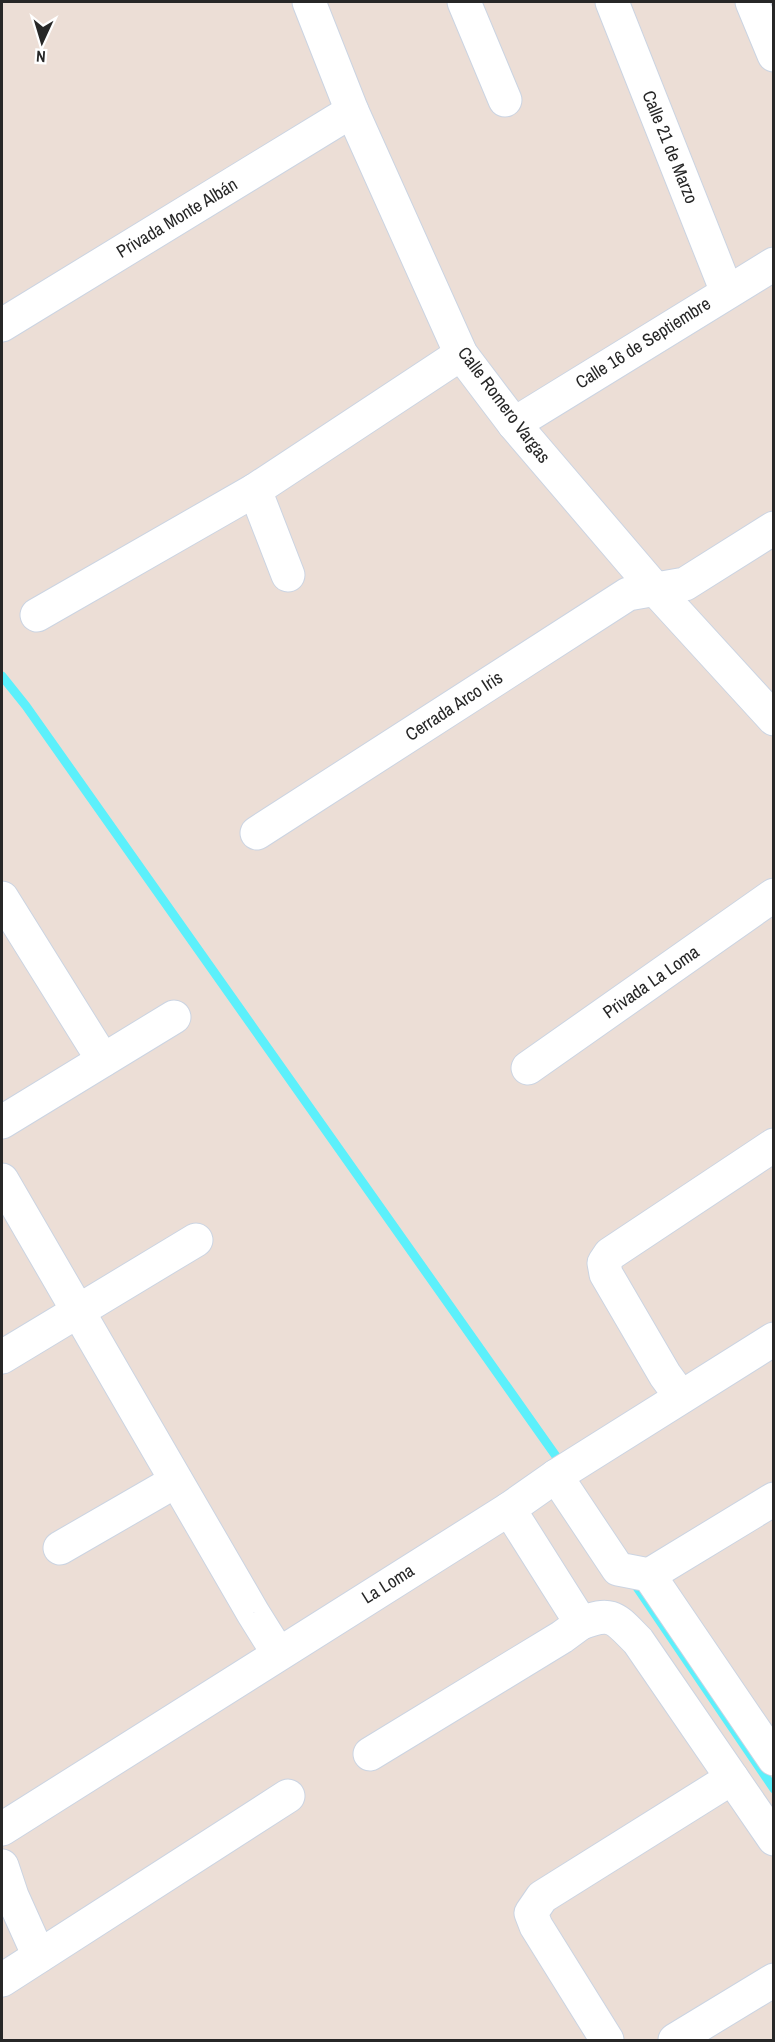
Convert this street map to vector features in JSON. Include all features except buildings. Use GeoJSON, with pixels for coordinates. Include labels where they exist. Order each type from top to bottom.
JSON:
{"type":"FeatureCollection","features":[{"type":"Feature","properties":{"kind":"street","name":"Calle Romero Vargas"},"geometry":{"type":"LineString","coordinates":[[309,2],[352,111],[461,354],[514,424],[655,589],[774,719]]}},
{"type":"Feature","properties":{"kind":"street"},"geometry":{"type":"LineString","coordinates":[[464,2],[505,100]]}},
{"type":"Feature","properties":{"kind":"street","name":"Calle 21 de Marzo"},"geometry":{"type":"LineString","coordinates":[[612,2],[727,292]]}},
{"type":"Feature","properties":{"kind":"street"},"geometry":{"type":"LineString","coordinates":[[752,2],[774,55]]}},
{"type":"Feature","properties":{"kind":"street","name":"Privada Monte Albán"},"geometry":{"type":"LineString","coordinates":[[2,325],[352,111]]}},
{"type":"Feature","properties":{"kind":"street","name":"Calle 16 de Septiembre"},"geometry":{"type":"LineString","coordinates":[[514,424],[774,264]]}},
{"type":"Feature","properties":{"kind":"street"},"geometry":{"type":"LineString","coordinates":[[37,615],[255,490],[461,354]]}},
{"type":"Feature","properties":{"kind":"street"},"geometry":{"type":"LineString","coordinates":[[255,490],[288,575]]}},
{"type":"Feature","properties":{"kind":"street","name":"Cerrada Arco Iris"},"geometry":{"type":"LineString","coordinates":[[257,833],[628,594],[685,584],[774,528]]}},
{"type":"Feature","properties":{"kind":"street","name":"Privada La Loma"},"geometry":{"type":"LineString","coordinates":[[528,1068],[774,895]]}},
{"type":"Feature","properties":{"kind":"street"},"geometry":{"type":"LineString","coordinates":[[2,898],[103,1060]]}},
{"type":"Feature","properties":{"kind":"street"},"geometry":{"type":"LineString","coordinates":[[2,1122],[174,1017]]}},
{"type":"Feature","properties":{"kind":"street"},"geometry":{"type":"LineString","coordinates":[[681,1397],[665,1375],[606,1274],[604,1263],[610,1254],[774,1145]]}},
{"type":"Feature","properties":{"kind":"street"},"geometry":{"type":"LineString","coordinates":[[2,1180],[278,1653]]}},
{"type":"Feature","properties":{"kind":"street"},"geometry":{"type":"LineString","coordinates":[[2,1358],[196,1240]]}},
{"type":"Feature","properties":{"kind":"street","name":"La Loma"},"geometry":{"type":"LineString","coordinates":[[2,1829],[774,1339]]}},
{"type":"Feature","properties":{"kind":"street"},"geometry":{"type":"LineString","coordinates":[[556,1476],[618,1569],[648,1575],[774,1499]]}},
{"type":"Feature","properties":{"kind":"street"},"geometry":{"type":"LineString","coordinates":[[60,1548],[177,1481]]}},
{"type":"Feature","properties":{"kind":"street"},"geometry":{"type":"LineString","coordinates":[[509,1509],[581,1623]]}},
{"type":"Feature","properties":{"kind":"street"},"geometry":{"type":"LineString","coordinates":[[648,1575],[774,1759]]}},
{"type":"Feature","properties":{"kind":"street"},"geometry":{"type":"LineString","coordinates":[[370,1754],[581,1623],[601,1615],[616,1619],[638,1641],[774,1839]]}},
{"type":"Feature","properties":{"kind":"street"},"geometry":{"type":"LineString","coordinates":[[606,2040],[531,1913],[542,1897],[732,1778]]}},
{"type":"Feature","properties":{"kind":"street"},"geometry":{"type":"LineString","coordinates":[[2,1980],[288,1796]]}},
{"type":"Feature","properties":{"kind":"street"},"geometry":{"type":"LineString","coordinates":[[2,1866],[12,1896],[39,1956]]}},
{"type":"Feature","properties":{"kind":"street"},"geometry":{"type":"LineString","coordinates":[[675,2040],[774,1980]]}},
{"type":"Feature","properties":{"kind":"waterway"},"geometry":{"type":"LineString","coordinates":[[2,676],[26,706],[563,1466]]}},
{"type":"Feature","properties":{"kind":"waterway"},"geometry":{"type":"LineString","coordinates":[[632,1580],[774,1789]]}}]}
